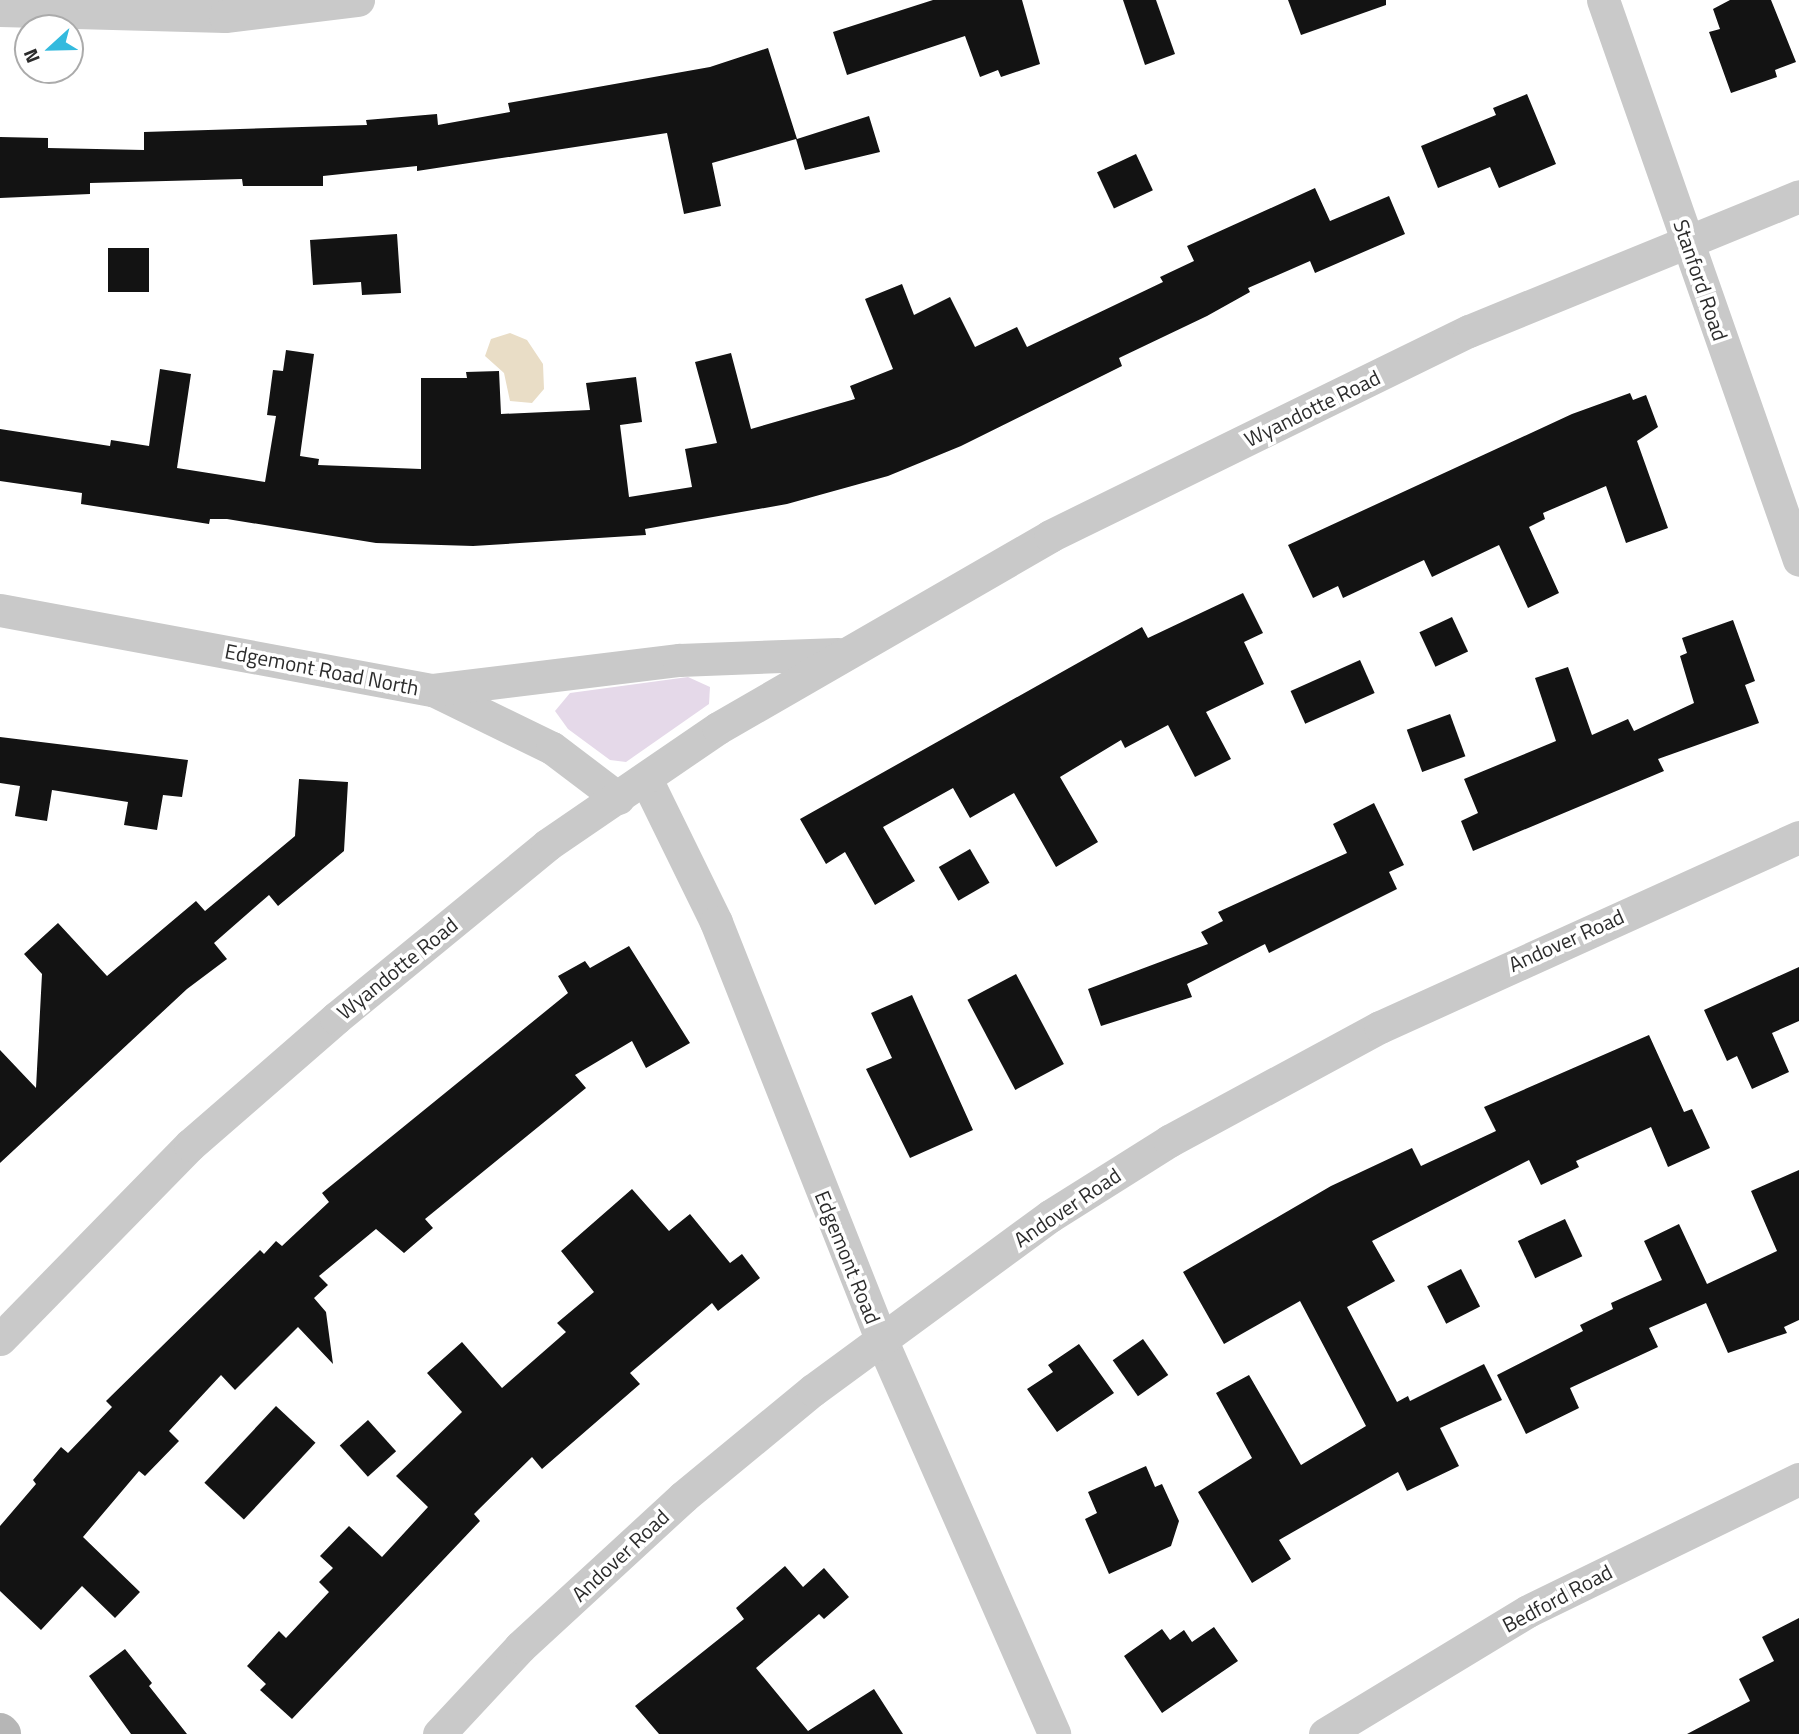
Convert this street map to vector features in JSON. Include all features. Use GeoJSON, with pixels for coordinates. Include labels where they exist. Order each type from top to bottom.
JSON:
{"type":"FeatureCollection","features":[{"type":"Feature","properties":{"kind":"street"},"geometry":{"type":"LineString","coordinates":[[0,10],[225,16],[358,0]]}},
{"type":"Feature","properties":{"kind":"street","name":"Stanford Road"},"geometry":{"type":"LineString","coordinates":[[1603,0],[1799,560]]}},
{"type":"Feature","properties":{"kind":"street","name":"Wyandotte Road"},"geometry":{"type":"LineString","coordinates":[[0,1339],[190,1145],[547,845],[840,654],[1051,536],[1469,331],[1799,196]]}},
{"type":"Feature","properties":{"kind":"street","name":"Edgemont Road North"},"geometry":{"type":"LineString","coordinates":[[0,610],[433,690],[552,748],[618,798]]}},
{"type":"Feature","properties":{"kind":"street","name":"Wyandotte Road"},"geometry":{"type":"LineString","coordinates":[[433,690],[679,660],[840,654]]}},
{"type":"Feature","properties":{"kind":"street","name":"Edgemont Road"},"geometry":{"type":"LineString","coordinates":[[646,779],[716,922],[881,1339],[1054,1734]]}},
{"type":"Feature","properties":{"kind":"street","name":"Andover Road"},"geometry":{"type":"LineString","coordinates":[[439,1734],[520,1647],[683,1497],[881,1339],[1050,1216],[1271,1084],[1513,962],[1799,837]]}},
{"type":"Feature","properties":{"kind":"street","name":"Bedford Road"},"geometry":{"type":"LineString","coordinates":[[1325,1734],[1528,1611],[1799,1479]]}},
{"type":"Feature","properties":{"kind":"shaded area"},"geometry":{"type":"Polygon","coordinates":[[[510,333],[527,340],[543,364],[544,389],[532,403],[510,401],[504,373],[485,356],[491,339],[510,333]]]}},
{"type":"Feature","properties":{"kind":"shaded area"},"geometry":{"type":"Polygon","coordinates":[[[688,677],[710,687],[709,704],[626,762],[610,760],[568,729],[555,711],[570,693],[688,677]]]}},
{"type":"Feature","properties":{"kind":"building"},"geometry":{"type":"Polygon","coordinates":[[[933,0],[1022,0],[1040,64],[1001,77],[998,70],[980,77],[965,36],[847,75],[833,32],[933,0]]]}},
{"type":"Feature","properties":{"kind":"building"},"geometry":{"type":"Polygon","coordinates":[[[1123,0],[1156,0],[1175,54],[1145,65],[1123,0]]]}},
{"type":"Feature","properties":{"kind":"building"},"geometry":{"type":"Polygon","coordinates":[[[1288,0],[1386,0],[1386,5],[1301,35],[1288,0]]]}},
{"type":"Feature","properties":{"kind":"building"},"geometry":{"type":"Polygon","coordinates":[[[1730,0],[1771,0],[1796,62],[1775,70],[1777,77],[1731,93],[1709,32],[1720,29],[1713,9],[1730,0]]]}},
{"type":"Feature","properties":{"kind":"building"},"geometry":{"type":"Polygon","coordinates":[[[768,48],[797,139],[869,116],[880,152],[805,170],[796,139],[712,163],[721,206],[684,214],[667,133],[417,171],[417,166],[323,176],[323,186],[243,186],[242,179],[90,183],[90,194],[0,198],[0,137],[48,138],[48,148],[144,150],[144,132],[367,125],[366,120],[437,114],[438,125],[510,112],[508,103],[710,67],[768,48]]]}},
{"type":"Feature","properties":{"kind":"building"},"geometry":{"type":"Polygon","coordinates":[[[1527,94],[1556,164],[1499,188],[1490,167],[1438,188],[1421,146],[1496,115],[1493,108],[1527,94]]]}},
{"type":"Feature","properties":{"kind":"building"},"geometry":{"type":"Polygon","coordinates":[[[1136,154],[1153,190],[1114,208],[1097,172],[1136,154]]]}},
{"type":"Feature","properties":{"kind":"building"},"geometry":{"type":"Polygon","coordinates":[[[1315,188],[1330,221],[1389,196],[1405,234],[1315,273],[1310,261],[1248,288],[1250,292],[1207,316],[1119,358],[1122,366],[961,446],[888,476],[787,504],[645,529],[646,535],[473,546],[376,543],[227,519],[210,519],[209,524],[81,504],[82,493],[0,481],[0,429],[110,446],[111,440],[149,446],[160,369],[191,374],[177,468],[265,482],[276,416],[267,415],[273,370],[283,371],[286,350],[314,354],[300,456],[319,459],[318,465],[421,469],[421,378],[467,378],[466,372],[499,371],[501,414],[590,410],[586,383],[636,377],[642,422],[620,425],[629,497],[692,487],[685,449],[717,443],[695,362],[731,353],[751,429],[855,399],[850,386],[893,369],[865,299],[902,284],[914,315],[950,297],[975,347],[1017,327],[1027,347],[1163,282],[1160,277],[1194,261],[1187,246],[1315,188]]]}},
{"type":"Feature","properties":{"kind":"building"},"geometry":{"type":"Polygon","coordinates":[[[397,234],[401,293],[362,295],[361,282],[313,285],[310,240],[397,234]]]}},
{"type":"Feature","properties":{"kind":"building"},"geometry":{"type":"Polygon","coordinates":[[[108,248],[149,248],[149,292],[108,292],[108,248]]]}},
{"type":"Feature","properties":{"kind":"building"},"geometry":{"type":"Polygon","coordinates":[[[1630,393],[1633,400],[1646,395],[1658,427],[1637,441],[1668,528],[1626,543],[1606,486],[1543,513],[1545,519],[1529,527],[1559,593],[1528,608],[1499,545],[1432,577],[1424,560],[1343,598],[1338,586],[1313,598],[1288,545],[1572,414],[1630,393]]]}},
{"type":"Feature","properties":{"kind":"building"},"geometry":{"type":"Polygon","coordinates":[[[1243,593],[1263,633],[1244,642],[1264,684],[1206,712],[1231,759],[1195,777],[1168,725],[1125,748],[1121,740],[1060,777],[1098,842],[1056,867],[1014,793],[970,818],[953,788],[883,827],[915,881],[875,905],[845,852],[826,864],[800,819],[1142,627],[1148,638],[1243,593]]]}},
{"type":"Feature","properties":{"kind":"building"},"geometry":{"type":"Polygon","coordinates":[[[1452,617],[1468,651],[1435,667],[1419,632],[1452,617]]]}},
{"type":"Feature","properties":{"kind":"building"},"geometry":{"type":"Polygon","coordinates":[[[1733,620],[1755,681],[1745,685],[1759,723],[1658,759],[1664,771],[1473,851],[1461,821],[1478,813],[1464,779],[1556,741],[1535,678],[1568,667],[1592,735],[1628,719],[1634,731],[1694,703],[1680,656],[1687,653],[1682,638],[1733,620]]]}},
{"type":"Feature","properties":{"kind":"building"},"geometry":{"type":"Polygon","coordinates":[[[1360,660],[1375,693],[1305,724],[1291,691],[1360,660]]]}},
{"type":"Feature","properties":{"kind":"building"},"geometry":{"type":"Polygon","coordinates":[[[1450,714],[1465,756],[1422,772],[1407,730],[1450,714]]]}},
{"type":"Feature","properties":{"kind":"building"},"geometry":{"type":"Polygon","coordinates":[[[0,737],[188,760],[182,797],[163,795],[157,830],[124,825],[128,802],[52,790],[47,821],[15,816],[20,786],[0,783],[0,737]]]}},
{"type":"Feature","properties":{"kind":"building"},"geometry":{"type":"Polygon","coordinates":[[[299,779],[348,782],[344,851],[278,906],[269,895],[214,943],[227,959],[187,989],[0,1163],[0,1050],[36,1088],[42,974],[24,954],[58,923],[107,976],[196,901],[205,911],[295,836],[299,779]]]}},
{"type":"Feature","properties":{"kind":"building"},"geometry":{"type":"Polygon","coordinates":[[[1374,803],[1404,865],[1389,872],[1397,889],[1269,953],[1265,944],[1187,984],[1192,997],[1101,1026],[1088,989],[1208,944],[1201,932],[1223,921],[1218,912],[1347,853],[1333,824],[1374,803]]]}},
{"type":"Feature","properties":{"kind":"building"},"geometry":{"type":"Polygon","coordinates":[[[970,849],[990,883],[958,901],[939,867],[970,849]]]}},
{"type":"Feature","properties":{"kind":"building"},"geometry":{"type":"Polygon","coordinates":[[[629,946],[690,1043],[646,1068],[632,1041],[575,1075],[586,1088],[425,1219],[433,1228],[404,1253],[376,1229],[319,1276],[328,1285],[314,1298],[326,1312],[333,1364],[298,1327],[235,1390],[221,1375],[169,1431],[179,1441],[145,1476],[139,1471],[83,1537],[140,1592],[115,1618],[82,1586],[41,1630],[0,1591],[0,1526],[36,1484],[33,1480],[61,1447],[68,1453],[112,1407],[106,1401],[260,1250],[264,1254],[276,1241],[282,1246],[329,1202],[322,1193],[568,993],[558,976],[585,961],[590,968],[629,946]]]}},
{"type":"Feature","properties":{"kind":"building"},"geometry":{"type":"Polygon","coordinates":[[[1799,967],[1799,1021],[1772,1033],[1789,1072],[1752,1089],[1737,1056],[1727,1061],[1704,1010],[1799,967]]]}},
{"type":"Feature","properties":{"kind":"building"},"geometry":{"type":"Polygon","coordinates":[[[1016,974],[1064,1064],[1015,1090],[967,1000],[1016,974]]]}},
{"type":"Feature","properties":{"kind":"building"},"geometry":{"type":"Polygon","coordinates":[[[912,995],[973,1130],[910,1158],[866,1069],[892,1058],[871,1013],[912,995]]]}},
{"type":"Feature","properties":{"kind":"building"},"geometry":{"type":"Polygon","coordinates":[[[1649,1035],[1684,1112],[1692,1109],[1710,1148],[1668,1167],[1651,1127],[1576,1161],[1579,1167],[1541,1185],[1529,1160],[1372,1241],[1395,1281],[1347,1307],[1397,1402],[1408,1396],[1410,1401],[1484,1364],[1502,1400],[1440,1428],[1459,1466],[1407,1491],[1398,1472],[1279,1540],[1291,1559],[1252,1583],[1198,1492],[1252,1458],[1216,1393],[1249,1375],[1301,1465],[1366,1426],[1300,1301],[1224,1344],[1183,1272],[1331,1186],[1412,1148],[1421,1166],[1496,1131],[1484,1107],[1649,1035]]]}},
{"type":"Feature","properties":{"kind":"building"},"geometry":{"type":"Polygon","coordinates":[[[1799,1170],[1799,1320],[1784,1327],[1787,1333],[1728,1353],[1706,1303],[1649,1328],[1658,1347],[1570,1388],[1579,1408],[1526,1434],[1497,1375],[1583,1331],[1580,1325],[1613,1309],[1611,1303],[1662,1280],[1644,1241],[1679,1224],[1707,1284],[1777,1251],[1751,1191],[1799,1170]]]}},
{"type":"Feature","properties":{"kind":"building"},"geometry":{"type":"Polygon","coordinates":[[[632,1189],[669,1231],[690,1214],[730,1263],[742,1254],[760,1278],[718,1311],[712,1303],[630,1373],[640,1384],[542,1469],[532,1457],[474,1514],[480,1521],[292,1719],[260,1690],[266,1684],[247,1666],[279,1631],[286,1638],[329,1592],[319,1582],[333,1568],[320,1556],[349,1526],[382,1557],[428,1507],[396,1476],[462,1412],[427,1373],[462,1342],[502,1388],[566,1332],[557,1323],[594,1292],[561,1251],[632,1189]]]}},
{"type":"Feature","properties":{"kind":"building"},"geometry":{"type":"Polygon","coordinates":[[[1565,1219],[1582,1256],[1535,1278],[1518,1241],[1565,1219]]]}},
{"type":"Feature","properties":{"kind":"building"},"geometry":{"type":"Polygon","coordinates":[[[1461,1269],[1480,1306],[1446,1324],[1427,1286],[1461,1269]]]}},
{"type":"Feature","properties":{"kind":"building"},"geometry":{"type":"Polygon","coordinates":[[[1143,1339],[1168,1375],[1138,1396],[1113,1360],[1143,1339]]]}},
{"type":"Feature","properties":{"kind":"building"},"geometry":{"type":"Polygon","coordinates":[[[1079,1344],[1114,1393],[1057,1432],[1027,1389],[1053,1372],[1048,1365],[1079,1344]]]}},
{"type":"Feature","properties":{"kind":"building"},"geometry":{"type":"Polygon","coordinates":[[[276,1406],[315,1443],[244,1520],[204,1483],[276,1406]]]}},
{"type":"Feature","properties":{"kind":"building"},"geometry":{"type":"Polygon","coordinates":[[[368,1420],[396,1451],[368,1477],[340,1445],[368,1420]]]}},
{"type":"Feature","properties":{"kind":"building"},"geometry":{"type":"Polygon","coordinates":[[[1146,1466],[1155,1487],[1162,1484],[1179,1521],[1171,1546],[1109,1574],[1085,1519],[1097,1513],[1088,1492],[1146,1466]]]}},
{"type":"Feature","properties":{"kind":"building"},"geometry":{"type":"Polygon","coordinates":[[[785,1566],[803,1587],[824,1568],[849,1597],[824,1619],[819,1614],[756,1668],[808,1731],[874,1689],[903,1734],[659,1734],[635,1706],[744,1619],[736,1608],[785,1566]]]}},
{"type":"Feature","properties":{"kind":"building"},"geometry":{"type":"Polygon","coordinates":[[[1799,1618],[1799,1734],[1687,1734],[1750,1701],[1739,1679],[1774,1661],[1762,1637],[1799,1618]]]}},
{"type":"Feature","properties":{"kind":"building"},"geometry":{"type":"Polygon","coordinates":[[[1214,1627],[1238,1661],[1162,1713],[1124,1656],[1162,1629],[1170,1640],[1184,1630],[1192,1642],[1214,1627]]]}},
{"type":"Feature","properties":{"kind":"building"},"geometry":{"type":"Polygon","coordinates":[[[125,1649],[152,1683],[149,1686],[187,1734],[131,1734],[89,1676],[125,1649]]]}}]}
